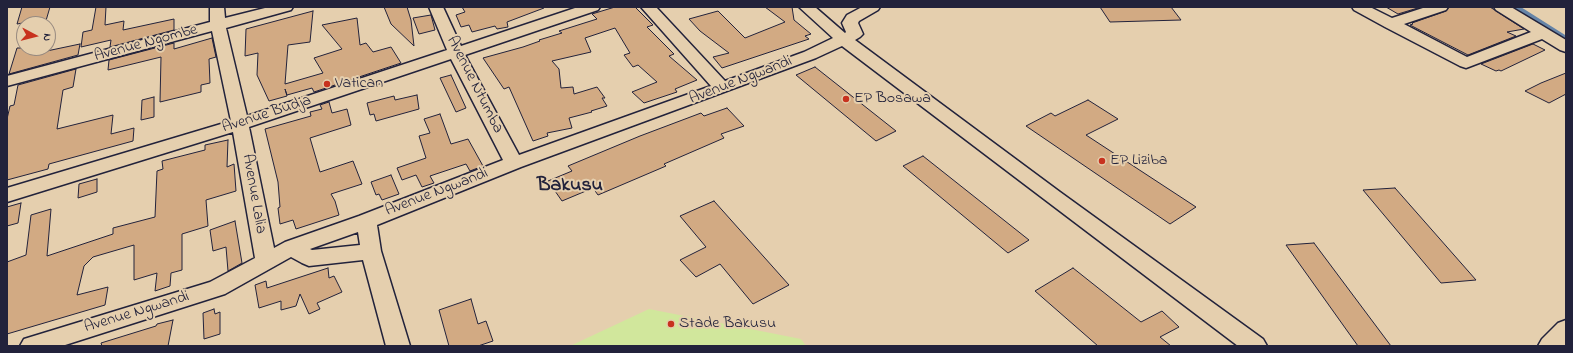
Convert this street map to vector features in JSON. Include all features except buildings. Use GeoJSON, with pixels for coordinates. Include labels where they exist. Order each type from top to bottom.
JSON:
{"type":"FeatureCollection","features":[{"type":"Feature","properties":{"kind":"street","name":"Avenue Lalia"},"geometry":{"type":"LineString","coordinates":[[217,7],[218,25],[240,124],[266,262]]}},
{"type":"Feature","properties":{"kind":"street","name":"Avenue Ngombe"},"geometry":{"type":"LineString","coordinates":[[7,81],[286,7]]}},
{"type":"Feature","properties":{"kind":"street","name":"Avenue Ntumba"},"geometry":{"type":"LineString","coordinates":[[436,7],[456,53],[514,163]]}},
{"type":"Feature","properties":{"kind":"street","name":"Avenue Budja"},"geometry":{"type":"LineString","coordinates":[[7,195],[240,124],[593,7]]}},
{"type":"Feature","properties":{"kind":"street"},"geometry":{"type":"LineString","coordinates":[[648,7],[722,88]]}},
{"type":"Feature","properties":{"kind":"street"},"geometry":{"type":"LineString","coordinates":[[806,7],[843,39],[1255,346]]}},
{"type":"Feature","properties":{"kind":"street"},"geometry":{"type":"LineString","coordinates":[[843,39],[855,34],[850,23],[852,18],[873,7]]}},
{"type":"Feature","properties":{"kind":"street"},"geometry":{"type":"LineString","coordinates":[[1359,7],[1466,63],[1543,33]]}},
{"type":"Feature","properties":{"kind":"street"},"geometry":{"type":"LineString","coordinates":[[1390,24],[1441,7]]}},
{"type":"Feature","properties":{"kind":"street"},"geometry":{"type":"LineString","coordinates":[[1501,7],[1566,47]]}},
{"type":"Feature","properties":{"kind":"street"},"geometry":{"type":"LineString","coordinates":[[1522,7],[1566,35]]}},
{"type":"Feature","properties":{"kind":"street","name":"Avenue Ngwandi"},"geometry":{"type":"LineString","coordinates":[[32,346],[217,288],[266,262],[292,246],[366,221],[514,163],[810,55],[843,39]]}},
{"type":"Feature","properties":{"kind":"street"},"geometry":{"type":"LineString","coordinates":[[366,221],[372,251],[398,346]]}},
{"type":"Feature","properties":{"kind":"street"},"geometry":{"type":"LineString","coordinates":[[292,246],[309,258],[372,251]]}},
{"type":"Feature","properties":{"kind":"street"},"geometry":{"type":"LineString","coordinates":[[1550,346],[1566,329]]}},
{"type":"Feature","properties":{"kind":"green space","name":"Stade Bakusu"},"geometry":{"type":"Polygon","coordinates":[[[649,309],[801,339],[806,346],[570,346],[649,309]]]}},
{"type":"Feature","properties":{"kind":"waterway"},"geometry":{"type":"LineString","coordinates":[[1517,7],[1566,38]]}},
{"type":"Feature","properties":{"kind":"place","name":"Vatican"},"geometry":{"type":"Point","coordinates":[327,84]}},
{"type":"Feature","properties":{"kind":"place","name":"EP Bosawa"},"geometry":{"type":"Point","coordinates":[846,99]}},
{"type":"Feature","properties":{"kind":"place","name":"EP Liziba"},"geometry":{"type":"Point","coordinates":[1102,161]}},
{"type":"Feature","properties":{"kind":"place","name":"Stade Bakusu"},"geometry":{"type":"Point","coordinates":[671,324]}},
{"type":"Feature","properties":{"kind":"district","name":"Bakusu"},"geometry":{"type":"Point","coordinates":[570,187]}}]}
